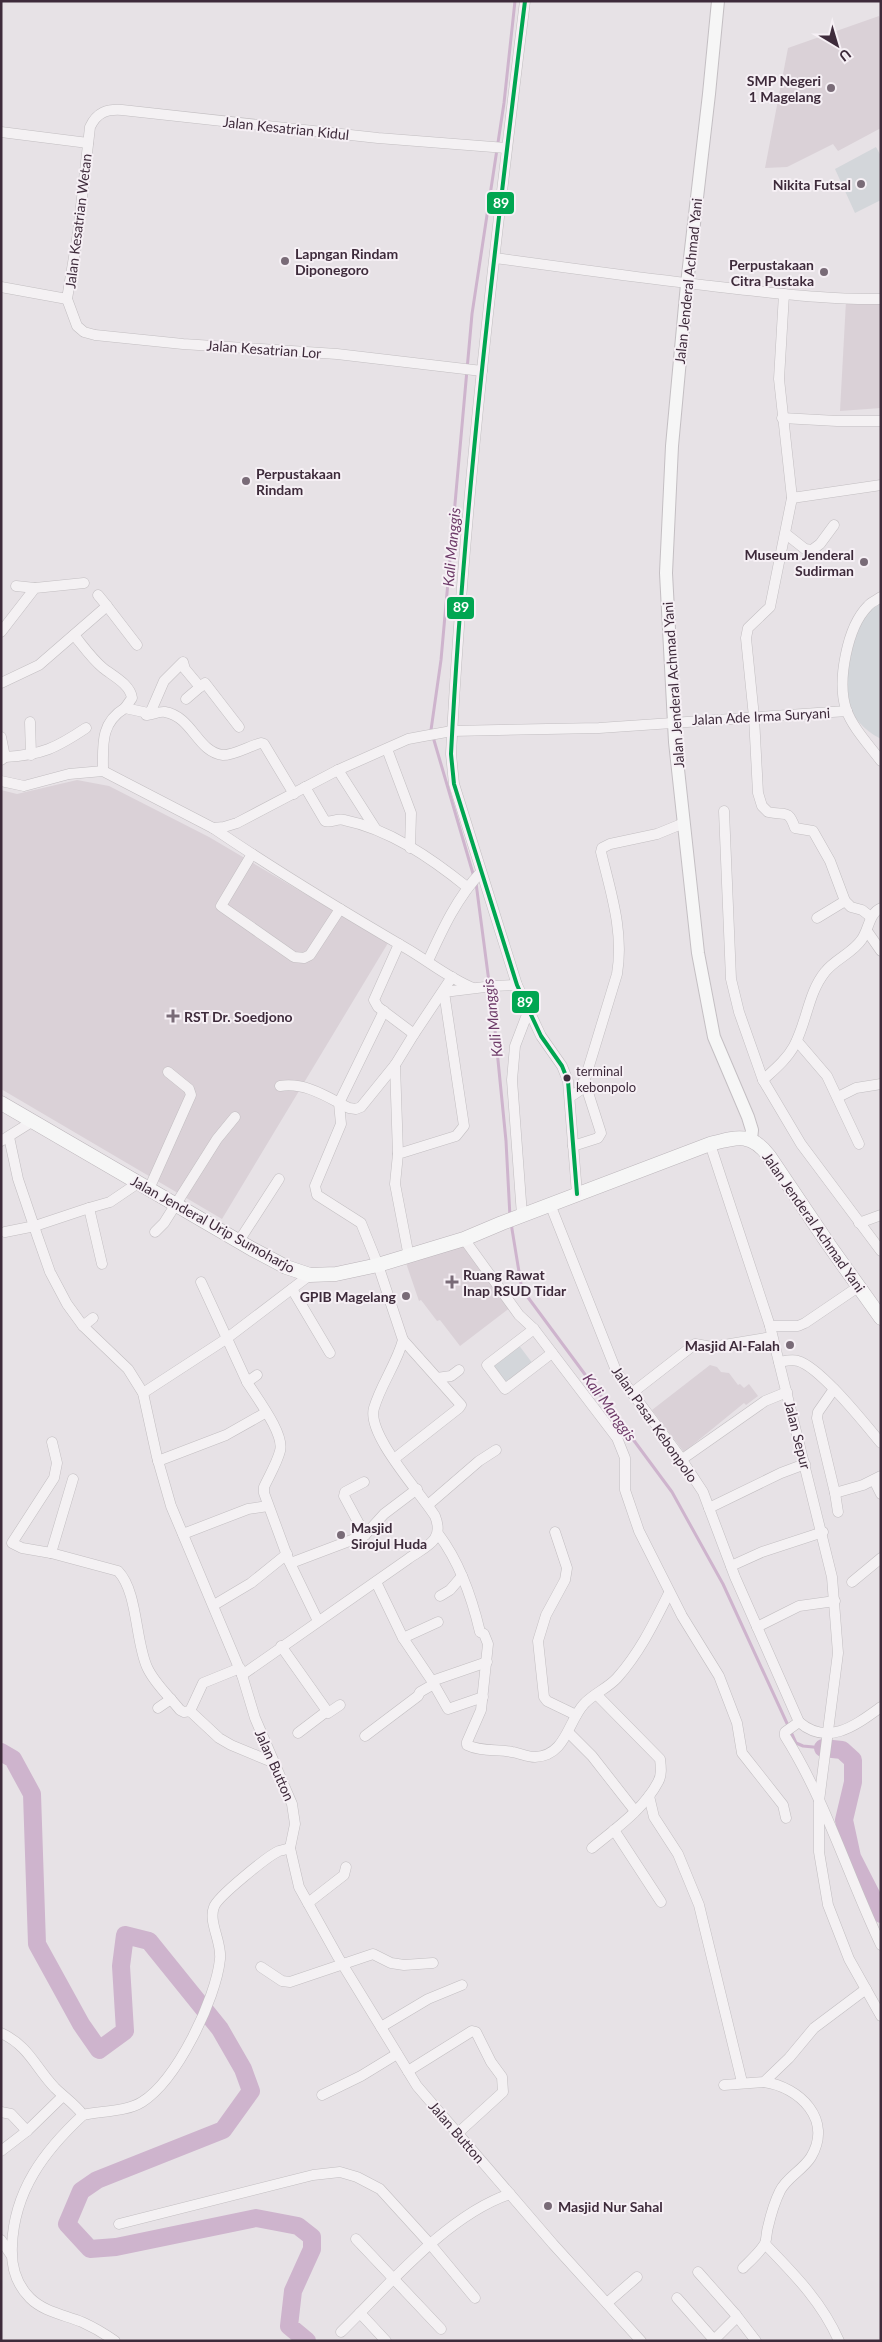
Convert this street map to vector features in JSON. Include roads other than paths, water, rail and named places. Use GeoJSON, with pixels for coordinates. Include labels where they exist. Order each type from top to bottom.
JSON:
{"type":"FeatureCollection","features":[{"type":"Feature","properties":{"kind":"highway","name":"Jalan Jenderal Urip Sumoharjo"},"geometry":{"type":"LineString","coordinates":[[1,1103],[239,1241],[286,1267],[310,1276],[336,1274],[409,1257],[464,1239],[502,1222],[710,1144],[733,1138],[751,1139]]}},
{"type":"Feature","properties":{"kind":"highway","name":"Jalan Jenderal Achmad Yani"},"geometry":{"type":"LineString","coordinates":[[751,1139],[761,1145],[769,1156],[881,1318]]}},
{"type":"Feature","properties":{"kind":"main road","name":"Jalan Jenderal Achmad Yani"},"geometry":{"type":"LineString","coordinates":[[718,1],[709,94],[686,284],[672,446],[666,574],[674,721],[687,865],[698,953],[708,1014],[714,1037],[748,1117],[752,1130],[751,1139]]}},
{"type":"Feature","properties":{"kind":"street"},"geometry":{"type":"LineString","coordinates":[[525,1],[506,148],[468,500],[451,754],[454,784],[475,879],[528,1012],[541,1036],[562,1066],[568,1081],[577,1194]]}},
{"type":"Feature","properties":{"kind":"street","name":"Jalan Kesatrian Kidul"},"geometry":{"type":"LineString","coordinates":[[88,143],[94,119],[104,112],[113,110],[378,138],[506,148]]}},
{"type":"Feature","properties":{"kind":"street"},"geometry":{"type":"LineString","coordinates":[[1,132],[88,143]]}},
{"type":"Feature","properties":{"kind":"street","name":"Jalan Kesatrian Wetan"},"geometry":{"type":"LineString","coordinates":[[68,299],[78,233],[88,143]]}},
{"type":"Feature","properties":{"kind":"street"},"geometry":{"type":"LineString","coordinates":[[495,258],[686,284],[784,294],[881,299]]}},
{"type":"Feature","properties":{"kind":"street"},"geometry":{"type":"LineString","coordinates":[[1,287],[68,299]]}},
{"type":"Feature","properties":{"kind":"street"},"geometry":{"type":"LineString","coordinates":[[784,294],[778,379],[792,498],[770,606],[748,628],[746,638],[754,717],[758,793],[762,806],[768,812],[789,815],[795,828],[814,831],[830,860],[845,902],[851,907],[862,910],[871,917]]}},
{"type":"Feature","properties":{"kind":"street","name":"Jalan Kesatrian Lor"},"geometry":{"type":"LineString","coordinates":[[68,299],[77,326],[84,332],[95,335],[146,341],[337,354],[482,371]]}},
{"type":"Feature","properties":{"kind":"street"},"geometry":{"type":"LineString","coordinates":[[782,418],[837,421],[881,420]]}},
{"type":"Feature","properties":{"kind":"street"},"geometry":{"type":"LineString","coordinates":[[792,498],[881,485]]}},
{"type":"Feature","properties":{"kind":"street"},"geometry":{"type":"LineString","coordinates":[[786,534],[805,549],[812,550],[820,544],[834,524]]}},
{"type":"Feature","properties":{"kind":"street"},"geometry":{"type":"LineString","coordinates":[[16,586],[36,588],[84,583]]}},
{"type":"Feature","properties":{"kind":"street"},"geometry":{"type":"LineString","coordinates":[[1,632],[36,588]]}},
{"type":"Feature","properties":{"kind":"street"},"geometry":{"type":"LineString","coordinates":[[98,595],[137,646]]}},
{"type":"Feature","properties":{"kind":"street","name":"Jalan Ade Irma Suryani"},"geometry":{"type":"LineString","coordinates":[[881,597],[868,606],[853,628],[842,679],[842,694],[847,711],[881,761]]}},
{"type":"Feature","properties":{"kind":"street"},"geometry":{"type":"LineString","coordinates":[[1,683],[39,665],[107,606]]}},
{"type":"Feature","properties":{"kind":"street"},"geometry":{"type":"LineString","coordinates":[[74,635],[103,668],[118,678],[132,698],[124,708],[112,717],[106,727],[103,770]]}},
{"type":"Feature","properties":{"kind":"street"},"geometry":{"type":"LineString","coordinates":[[124,708],[148,713],[164,681],[183,662],[185,669],[200,687]]}},
{"type":"Feature","properties":{"kind":"street"},"geometry":{"type":"LineString","coordinates":[[186,699],[205,683],[239,727]]}},
{"type":"Feature","properties":{"kind":"street"},"geometry":{"type":"LineString","coordinates":[[154,704],[176,712]]}},
{"type":"Feature","properties":{"kind":"street"},"geometry":{"type":"LineString","coordinates":[[124,708],[125,711],[148,715],[164,712],[190,726],[201,743],[222,754],[232,753],[260,743],[264,744],[294,794]]}},
{"type":"Feature","properties":{"kind":"street","name":"Jalan Ade Irma Suryani"},"geometry":{"type":"LineString","coordinates":[[212,828],[224,828],[237,823],[338,770],[408,739],[424,736],[452,731],[599,728],[674,721],[847,711]]}},
{"type":"Feature","properties":{"kind":"street"},"geometry":{"type":"LineString","coordinates":[[30,722],[31,755]]}},
{"type":"Feature","properties":{"kind":"street"},"geometry":{"type":"LineString","coordinates":[[1,737],[3,758],[31,755],[58,746],[86,728]]}},
{"type":"Feature","properties":{"kind":"street"},"geometry":{"type":"LineString","coordinates":[[387,749],[411,813],[410,848]]}},
{"type":"Feature","properties":{"kind":"street"},"geometry":{"type":"LineString","coordinates":[[1,781],[24,786],[69,774],[103,770],[212,828],[340,909],[452,977],[474,988]]}},
{"type":"Feature","properties":{"kind":"street"},"geometry":{"type":"LineString","coordinates":[[338,770],[374,828]]}},
{"type":"Feature","properties":{"kind":"street"},"geometry":{"type":"LineString","coordinates":[[305,788],[325,821],[340,819],[374,828],[400,840],[410,848],[436,862],[475,879]]}},
{"type":"Feature","properties":{"kind":"street"},"geometry":{"type":"LineString","coordinates":[[724,811],[731,979],[734,996],[763,1080],[801,1144],[881,1251]]}},
{"type":"Feature","properties":{"kind":"street"},"geometry":{"type":"LineString","coordinates":[[570,1097],[582,1089],[617,974],[620,958],[618,918],[601,852],[602,848],[610,844],[657,834],[684,823]]}},
{"type":"Feature","properties":{"kind":"street"},"geometry":{"type":"LineString","coordinates":[[252,854],[221,906],[294,958],[304,958],[310,955],[340,909]]}},
{"type":"Feature","properties":{"kind":"street"},"geometry":{"type":"LineString","coordinates":[[428,961],[449,914],[475,879]]}},
{"type":"Feature","properties":{"kind":"street"},"geometry":{"type":"LineString","coordinates":[[817,918],[845,902]]}},
{"type":"Feature","properties":{"kind":"street"},"geometry":{"type":"LineString","coordinates":[[763,1080],[782,1062],[797,1040],[817,984],[826,970],[858,946],[867,931],[871,917],[876,910],[881,908]]}},
{"type":"Feature","properties":{"kind":"street"},"geometry":{"type":"LineString","coordinates":[[867,931],[881,952]]}},
{"type":"Feature","properties":{"kind":"street"},"geometry":{"type":"LineString","coordinates":[[399,944],[374,997],[378,1006],[414,1034]]}},
{"type":"Feature","properties":{"kind":"street"},"geometry":{"type":"LineString","coordinates":[[280,1086],[293,1084],[303,1086],[349,1108],[356,1109],[361,1107],[395,1065],[452,977]]}},
{"type":"Feature","properties":{"kind":"street"},"geometry":{"type":"LineString","coordinates":[[444,992],[489,986],[517,986]]}},
{"type":"Feature","properties":{"kind":"street"},"geometry":{"type":"LineString","coordinates":[[398,1154],[456,1136],[464,1126],[444,992]]}},
{"type":"Feature","properties":{"kind":"street"},"geometry":{"type":"LineString","coordinates":[[384,1011],[338,1103],[341,1124],[315,1186],[317,1195],[361,1223],[378,1265],[403,1340],[460,1405],[459,1408],[394,1459]]}},
{"type":"Feature","properties":{"kind":"street"},"geometry":{"type":"LineString","coordinates":[[520,1216],[512,1080],[515,1046],[528,1012]]}},
{"type":"Feature","properties":{"kind":"street"},"geometry":{"type":"LineString","coordinates":[[797,1040],[827,1076],[858,1144]]}},
{"type":"Feature","properties":{"kind":"street"},"geometry":{"type":"LineString","coordinates":[[395,1065],[398,1154],[395,1184],[409,1257]]}},
{"type":"Feature","properties":{"kind":"street"},"geometry":{"type":"LineString","coordinates":[[5,1232],[35,1226],[110,1202],[143,1186],[191,1100],[189,1089],[168,1072]]}},
{"type":"Feature","properties":{"kind":"street"},"geometry":{"type":"LineString","coordinates":[[574,1146],[598,1138],[601,1134],[584,1080]]}},
{"type":"Feature","properties":{"kind":"street"},"geometry":{"type":"LineString","coordinates":[[838,1097],[856,1088],[881,1084]]}},
{"type":"Feature","properties":{"kind":"street"},"geometry":{"type":"LineString","coordinates":[[155,1232],[164,1223],[174,1203],[217,1139],[235,1117]]}},
{"type":"Feature","properties":{"kind":"street"},"geometry":{"type":"LineString","coordinates":[[5,1139],[33,1121]]}},
{"type":"Feature","properties":{"kind":"street","name":"Jalan Button"},"geometry":{"type":"LineString","coordinates":[[5,1139],[50,1272],[67,1304],[83,1326],[128,1369],[143,1393],[158,1461],[171,1506],[241,1672],[255,1718],[294,1812],[295,1824],[290,1848],[299,1887],[343,1965],[417,2086],[498,2181],[641,2341]]}},
{"type":"Feature","properties":{"kind":"street","name":"Jalan Sepur"},"geometry":{"type":"LineString","coordinates":[[710,1144],[770,1326],[823,1532],[832,1577],[838,1652],[819,1801],[819,1852],[828,1905],[849,1959],[881,2016]]}},
{"type":"Feature","properties":{"kind":"street"},"geometry":{"type":"LineString","coordinates":[[239,1241],[279,1179]]}},
{"type":"Feature","properties":{"kind":"street","name":"Jalan Pasar Kebonpolo"},"geometry":{"type":"LineString","coordinates":[[550,1204],[607,1352],[617,1373],[682,1460],[710,1508],[731,1566],[795,1725],[785,1732],[785,1736],[819,1801]]}},
{"type":"Feature","properties":{"kind":"street"},"geometry":{"type":"LineString","coordinates":[[89,1208],[102,1264]]}},
{"type":"Feature","properties":{"kind":"street"},"geometry":{"type":"LineString","coordinates":[[859,1222],[881,1215]]}},
{"type":"Feature","properties":{"kind":"street"},"geometry":{"type":"LineString","coordinates":[[464,1239],[519,1315],[534,1329],[616,1438],[625,1458],[625,1490],[639,1531],[669,1593],[718,1676],[737,1723],[742,1753],[783,1805],[786,1818]]}},
{"type":"Feature","properties":{"kind":"street"},"geometry":{"type":"LineString","coordinates":[[143,1393],[226,1339],[310,1276]]}},
{"type":"Feature","properties":{"kind":"street"},"geometry":{"type":"LineString","coordinates":[[201,1282],[247,1382],[278,1433],[281,1444],[280,1452],[264,1487],[268,1506],[288,1557],[318,1622]]}},
{"type":"Feature","properties":{"kind":"street"},"geometry":{"type":"LineString","coordinates":[[770,1326],[798,1326],[805,1323],[858,1287]]}},
{"type":"Feature","properties":{"kind":"street"},"geometry":{"type":"LineString","coordinates":[[292,1289],[330,1353]]}},
{"type":"Feature","properties":{"kind":"street"},"geometry":{"type":"LineString","coordinates":[[83,1326],[93,1318]]}},
{"type":"Feature","properties":{"kind":"street"},"geometry":{"type":"LineString","coordinates":[[534,1329],[487,1365],[505,1389],[552,1354]]}},
{"type":"Feature","properties":{"kind":"street"},"geometry":{"type":"LineString","coordinates":[[632,1393],[695,1344],[719,1346],[772,1337]]}},
{"type":"Feature","properties":{"kind":"street"},"geometry":{"type":"LineString","coordinates":[[403,1340],[388,1371],[373,1416],[378,1434],[428,1505],[438,1525],[439,1535],[453,1556],[462,1576],[476,1612],[480,1632],[484,1634],[487,1640],[487,1662],[483,1697],[479,1717],[467,1742],[467,1746],[537,1757],[550,1752],[569,1733],[576,1715],[585,1703],[616,1679],[633,1658],[646,1639],[669,1593]]}},
{"type":"Feature","properties":{"kind":"street"},"geometry":{"type":"LineString","coordinates":[[779,1362],[800,1362],[834,1389],[881,1443]]}},
{"type":"Feature","properties":{"kind":"street"},"geometry":{"type":"LineString","coordinates":[[437,1378],[451,1376],[459,1370]]}},
{"type":"Feature","properties":{"kind":"street"},"geometry":{"type":"LineString","coordinates":[[247,1382],[257,1375]]}},
{"type":"Feature","properties":{"kind":"street"},"geometry":{"type":"LineString","coordinates":[[834,1389],[818,1412],[817,1418],[838,1512]]}},
{"type":"Feature","properties":{"kind":"street"},"geometry":{"type":"LineString","coordinates":[[682,1460],[765,1401],[787,1392]]}},
{"type":"Feature","properties":{"kind":"street"},"geometry":{"type":"LineString","coordinates":[[158,1461],[226,1435],[265,1413]]}},
{"type":"Feature","properties":{"kind":"street"},"geometry":{"type":"LineString","coordinates":[[52,1442],[57,1463],[54,1478],[12,1543],[22,1548],[51,1553],[118,1571],[124,1577],[138,1624],[141,1649],[147,1669],[180,1710],[184,1712],[190,1710],[203,1682],[241,1672],[376,1582],[434,1541],[439,1535]]}},
{"type":"Feature","properties":{"kind":"street"},"geometry":{"type":"LineString","coordinates":[[428,1505],[479,1461],[496,1450]]}},
{"type":"Feature","properties":{"kind":"street"},"geometry":{"type":"LineString","coordinates":[[710,1508],[781,1473],[805,1464]]}},
{"type":"Feature","properties":{"kind":"street"},"geometry":{"type":"LineString","coordinates":[[51,1553],[73,1478]]}},
{"type":"Feature","properties":{"kind":"street"},"geometry":{"type":"LineString","coordinates":[[835,1493],[878,1478],[881,1494]]}},
{"type":"Feature","properties":{"kind":"street"},"geometry":{"type":"LineString","coordinates":[[364,1482],[345,1492],[344,1496],[365,1535]]}},
{"type":"Feature","properties":{"kind":"street"},"geometry":{"type":"LineString","coordinates":[[288,1557],[295,1563],[365,1535],[384,1514],[417,1489]]}},
{"type":"Feature","properties":{"kind":"street"},"geometry":{"type":"LineString","coordinates":[[183,1534],[248,1510],[268,1506]]}},
{"type":"Feature","properties":{"kind":"street"},"geometry":{"type":"LineString","coordinates":[[556,1532],[566,1568],[565,1580],[546,1614],[538,1641],[544,1697],[547,1701],[576,1715]]}},
{"type":"Feature","properties":{"kind":"street"},"geometry":{"type":"LineString","coordinates":[[731,1566],[770,1549],[823,1532]]}},
{"type":"Feature","properties":{"kind":"street"},"geometry":{"type":"LineString","coordinates":[[214,1605],[251,1583],[288,1557]]}},
{"type":"Feature","properties":{"kind":"street"},"geometry":{"type":"LineString","coordinates":[[852,1582],[881,1558]]}},
{"type":"Feature","properties":{"kind":"street"},"geometry":{"type":"LineString","coordinates":[[440,1596],[450,1590],[462,1576]]}},
{"type":"Feature","properties":{"kind":"street"},"geometry":{"type":"LineString","coordinates":[[376,1582],[403,1638],[433,1682],[448,1709],[483,1697]]}},
{"type":"Feature","properties":{"kind":"street"},"geometry":{"type":"LineString","coordinates":[[757,1627],[798,1606],[835,1601]]}},
{"type":"Feature","properties":{"kind":"street"},"geometry":{"type":"LineString","coordinates":[[403,1638],[438,1622]]}},
{"type":"Feature","properties":{"kind":"street"},"geometry":{"type":"LineString","coordinates":[[281,1646],[327,1711]]}},
{"type":"Feature","properties":{"kind":"street"},"geometry":{"type":"LineString","coordinates":[[365,1736],[418,1696],[420,1692],[433,1682],[487,1662]]}},
{"type":"Feature","properties":{"kind":"street"},"geometry":{"type":"LineString","coordinates":[[592,1848],[614,1830],[649,1796],[659,1781],[661,1770],[660,1760],[597,1695]]}},
{"type":"Feature","properties":{"kind":"street"},"geometry":{"type":"LineString","coordinates":[[158,1708],[171,1699]]}},
{"type":"Feature","properties":{"kind":"street"},"geometry":{"type":"LineString","coordinates":[[298,1734],[327,1711],[328,1713],[340,1705]]}},
{"type":"Feature","properties":{"kind":"street"},"geometry":{"type":"LineString","coordinates":[[795,1725],[828,1738],[849,1729],[881,1707]]}},
{"type":"Feature","properties":{"kind":"street"},"geometry":{"type":"LineString","coordinates":[[190,1710],[219,1738],[272,1762]]}},
{"type":"Feature","properties":{"kind":"street"},"geometry":{"type":"LineString","coordinates":[[569,1733],[592,1756],[636,1809],[654,1817]]}},
{"type":"Feature","properties":{"kind":"street"},"geometry":{"type":"LineString","coordinates":[[649,1796],[654,1817],[678,1854],[699,1905],[742,2082]]}},
{"type":"Feature","properties":{"kind":"street"},"geometry":{"type":"LineString","coordinates":[[819,1801],[881,1945]]}},
{"type":"Feature","properties":{"kind":"street"},"geometry":{"type":"LineString","coordinates":[[614,1830],[661,1902]]}},
{"type":"Feature","properties":{"kind":"street"},"geometry":{"type":"LineString","coordinates":[[116,2341],[84,2323],[46,2309],[31,2298],[15,2276],[5,2248],[17,2204],[41,2160],[83,2115],[124,2108],[140,2103],[150,2095],[176,2063],[195,2034],[199,2020],[212,1994],[220,1956],[212,1911],[214,1904],[218,1898],[263,1862],[279,1851],[290,1848]]}},
{"type":"Feature","properties":{"kind":"street"},"geometry":{"type":"LineString","coordinates":[[308,1903],[344,1876],[346,1867]]}},
{"type":"Feature","properties":{"kind":"street"},"geometry":{"type":"LineString","coordinates":[[262,1967],[282,1981],[290,1982],[373,1954],[381,1956],[391,1963],[404,1965],[433,1963]]}},
{"type":"Feature","properties":{"kind":"street"},"geometry":{"type":"LineString","coordinates":[[381,2027],[428,1999],[462,1985]]}},
{"type":"Feature","properties":{"kind":"street"},"geometry":{"type":"LineString","coordinates":[[764,2082],[789,2058],[814,2028],[866,1989]]}},
{"type":"Feature","properties":{"kind":"street"},"geometry":{"type":"LineString","coordinates":[[408,2072],[472,2032],[476,2032],[491,2062],[502,2077],[503,2092],[458,2133]]}},
{"type":"Feature","properties":{"kind":"street"},"geometry":{"type":"LineString","coordinates":[[1,2033],[24,2047],[45,2077],[83,2115]]}},
{"type":"Feature","properties":{"kind":"street"},"geometry":{"type":"LineString","coordinates":[[322,2095],[361,2076],[397,2054]]}},
{"type":"Feature","properties":{"kind":"street"},"geometry":{"type":"LineString","coordinates":[[724,2085],[742,2082],[764,2082],[775,2084],[795,2093],[811,2110],[817,2132],[816,2145],[810,2159],[781,2188],[772,2209],[765,2244],[743,2268]]}},
{"type":"Feature","properties":{"kind":"street"},"geometry":{"type":"LineString","coordinates":[[1,2151],[27,2131],[63,2096]]}},
{"type":"Feature","properties":{"kind":"street"},"geometry":{"type":"LineString","coordinates":[[1,2112],[11,2114],[27,2131]]}},
{"type":"Feature","properties":{"kind":"street"},"geometry":{"type":"LineString","coordinates":[[120,2224],[313,2175],[340,2172],[357,2177],[380,2189],[431,2245],[474,2298]]}},
{"type":"Feature","properties":{"kind":"street"},"geometry":{"type":"LineString","coordinates":[[489,2201],[498,2181]]}},
{"type":"Feature","properties":{"kind":"street"},"geometry":{"type":"LineString","coordinates":[[341,2332],[431,2245],[457,2223],[489,2201],[510,2194]]}},
{"type":"Feature","properties":{"kind":"street"},"geometry":{"type":"LineString","coordinates":[[356,2239],[441,2329]]}},
{"type":"Feature","properties":{"kind":"street"},"geometry":{"type":"LineString","coordinates":[[765,2244],[819,2303],[830,2320],[838,2341]]}},
{"type":"Feature","properties":{"kind":"street"},"geometry":{"type":"LineString","coordinates":[[698,2272],[756,2341]]}},
{"type":"Feature","properties":{"kind":"street"},"geometry":{"type":"LineString","coordinates":[[607,2303],[637,2277]]}},
{"type":"Feature","properties":{"kind":"street"},"geometry":{"type":"LineString","coordinates":[[677,2298],[714,2340],[735,2319],[736,2315]]}},
{"type":"Feature","properties":{"kind":"street"},"geometry":{"type":"LineString","coordinates":[[360,2313],[386,2341]]}},
{"type":"Feature","properties":{"kind":"waterway","name":"Kali Manggis"},"geometry":{"type":"LineString","coordinates":[[474,877],[431,730],[441,660],[472,314],[504,103],[515,1]]}},
{"type":"Feature","properties":{"kind":"waterway","name":"Kali Manggis"},"geometry":{"type":"LineString","coordinates":[[476,883],[494,1020],[506,1141],[510,1217]]}},
{"type":"Feature","properties":{"kind":"waterway","name":"Kali Manggis"},"geometry":{"type":"LineString","coordinates":[[511,1223],[524,1292],[672,1492],[723,1584],[796,1743],[803,1746],[823,1748]]}},
{"type":"Feature","properties":{"kind":"waterway","name":"Kali Manggis"},"geometry":{"type":"LineString","coordinates":[[823,1748],[842,1750],[853,1760],[853,1782],[844,1820],[852,1857],[881,1914]]}},
{"type":"Feature","properties":{"kind":"waterway"},"geometry":{"type":"LineString","coordinates":[[1,1752],[13,1759],[32,1794],[37,1944],[81,2024],[99,2050],[125,2031],[121,1966],[125,1935],[149,1941],[220,2029],[243,2069],[251,2091],[223,2130],[97,2180],[81,2191],[67,2224],[90,2249],[116,2247],[256,2218],[298,2226],[312,2237],[312,2249],[293,2291],[289,2326],[307,2341]]}},
{"type":"Feature","properties":{"kind":"place","name":"SMP Negeri 1 Magelang"},"geometry":{"type":"Point","coordinates":[831,88]}},
{"type":"Feature","properties":{"kind":"place","name":"Nikita Futsal"},"geometry":{"type":"Point","coordinates":[861,184]}},
{"type":"Feature","properties":{"kind":"place","name":"Lapngan Rindam Diponegoro"},"geometry":{"type":"Point","coordinates":[285,261]}},
{"type":"Feature","properties":{"kind":"place","name":"Perpustakaan Citra Pustaka"},"geometry":{"type":"Point","coordinates":[824,272]}},
{"type":"Feature","properties":{"kind":"place","name":"Perpustakaan Rindam"},"geometry":{"type":"Point","coordinates":[246,481]}},
{"type":"Feature","properties":{"kind":"place","name":"Museum Jenderal Sudirman"},"geometry":{"type":"Point","coordinates":[864,562]}},
{"type":"Feature","properties":{"kind":"place","name":"RST Dr. Soedjono"},"geometry":{"type":"Point","coordinates":[173,1016]}},
{"type":"Feature","properties":{"kind":"place","name":"terminal kebonpolo"},"geometry":{"type":"Point","coordinates":[567,1078]}},
{"type":"Feature","properties":{"kind":"place","name":"Ruang Rawat Inap RSUD Tidar"},"geometry":{"type":"Point","coordinates":[452,1282]}},
{"type":"Feature","properties":{"kind":"place","name":"GPIB Magelang"},"geometry":{"type":"Point","coordinates":[406,1296]}},
{"type":"Feature","properties":{"kind":"place","name":"Masjid Al-Falah"},"geometry":{"type":"Point","coordinates":[790,1345]}},
{"type":"Feature","properties":{"kind":"place","name":"Masjid Sirojul Huda"},"geometry":{"type":"Point","coordinates":[341,1535]}},
{"type":"Feature","properties":{"kind":"place","name":"Masjid Nur Sahal"},"geometry":{"type":"Point","coordinates":[548,2206]}}]}
